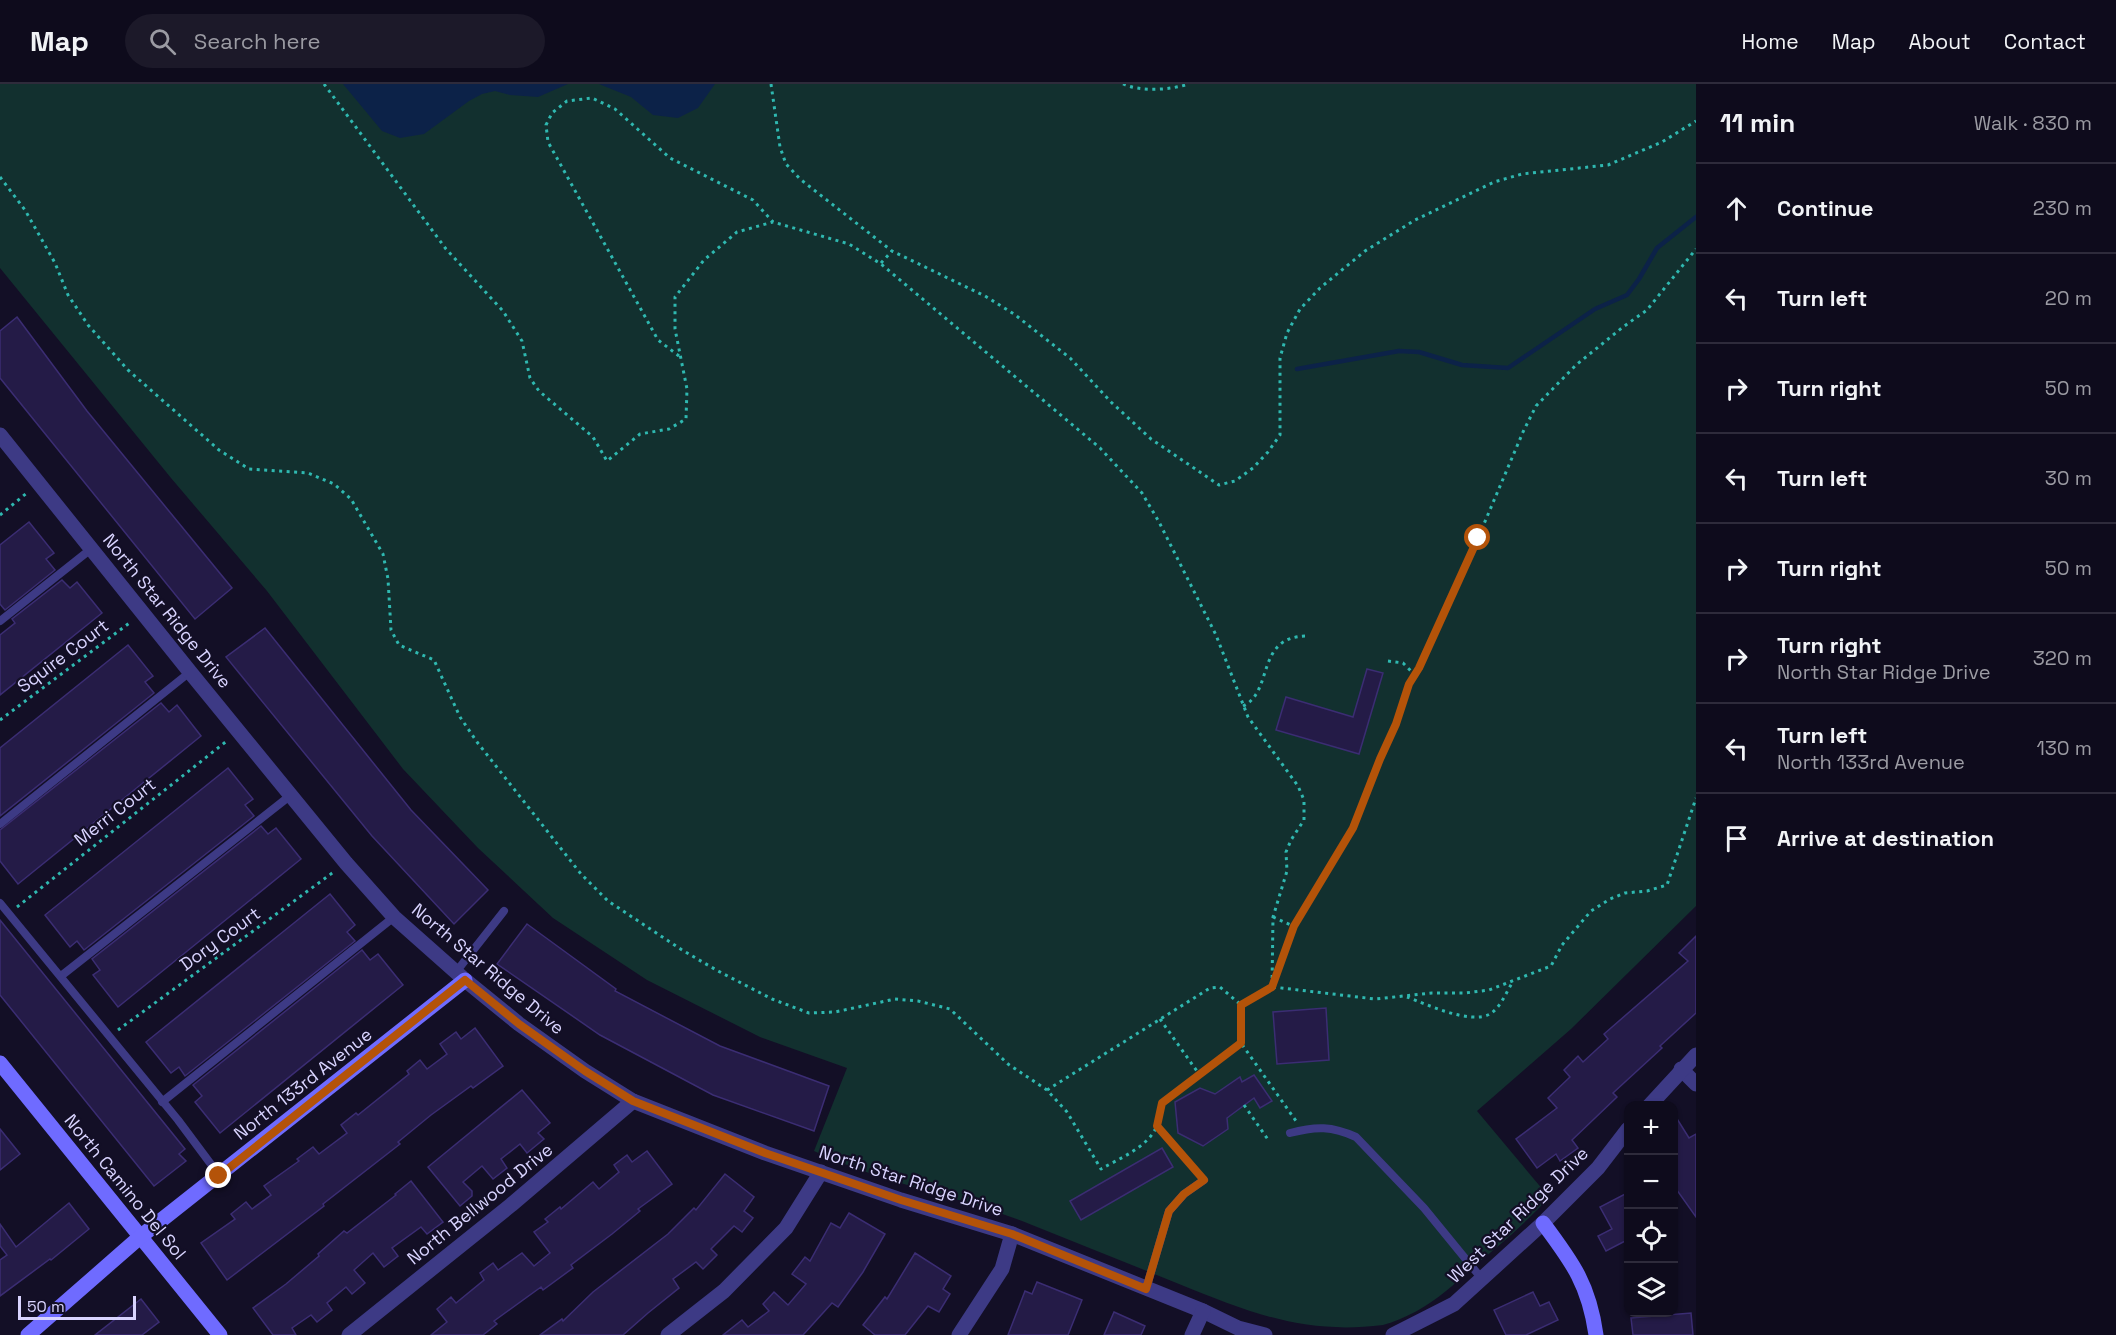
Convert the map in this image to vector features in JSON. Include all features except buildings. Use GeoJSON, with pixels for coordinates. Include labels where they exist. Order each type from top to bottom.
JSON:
{"type":"FeatureCollection","features":[{"type":"Feature","properties":{"kind":"street","name":"North Star Ridge Drive"},"geometry":{"type":"LineString","coordinates":[[0,435],[346,863],[394,917],[460,976],[519,1024],[585,1071],[633,1101],[765,1153],[901,1200],[1012,1234],[1203,1311],[1238,1328],[1265,1335]]}},
{"type":"Feature","properties":{"kind":"street","name":"North 133rd Avenue"},"geometry":{"type":"LineString","coordinates":[[28,1335],[140,1237],[219,1176],[460,976]]}},
{"type":"Feature","properties":{"kind":"street"},"geometry":{"type":"LineString","coordinates":[[1653,1101],[1696,1055]]}},
{"type":"Feature","properties":{"kind":"street"},"geometry":{"type":"LineString","coordinates":[[1681,1069],[1696,1084]]}},
{"type":"Feature","properties":{"kind":"street","name":"North Camino Del Sol"},"geometry":{"type":"LineString","coordinates":[[3,1073],[220,1335]]}},
{"type":"Feature","properties":{"kind":"street","name":"North Bellwood Drive"},"geometry":{"type":"LineString","coordinates":[[350,1335],[511,1205],[633,1101]]}},
{"type":"Feature","properties":{"kind":"street","name":"West Star Ridge Drive"},"geometry":{"type":"LineString","coordinates":[[1393,1335],[1454,1304],[1543,1223],[1598,1168],[1624,1135]]}},
{"type":"Feature","properties":{"kind":"street"},"geometry":{"type":"LineString","coordinates":[[668,1335],[724,1291],[786,1228],[821,1172]]}},
{"type":"Feature","properties":{"kind":"street"},"geometry":{"type":"LineString","coordinates":[[1543,1223],[1567,1254],[1583,1282],[1596,1335]]}},
{"type":"Feature","properties":{"kind":"street"},"geometry":{"type":"LineString","coordinates":[[959,1335],[1002,1269],[1012,1234]]}},
{"type":"Feature","properties":{"kind":"street"},"geometry":{"type":"LineString","coordinates":[[1192,1335],[1203,1311]]}},
{"type":"Feature","properties":{"kind":"lane"},"geometry":{"type":"LineString","coordinates":[[0,621],[91,549]]}},
{"type":"Feature","properties":{"kind":"lane"},"geometry":{"type":"LineString","coordinates":[[0,824],[190,672]]}},
{"type":"Feature","properties":{"kind":"lane"},"geometry":{"type":"LineString","coordinates":[[61,976],[291,795]]}},
{"type":"Feature","properties":{"kind":"lane"},"geometry":{"type":"LineString","coordinates":[[0,903],[61,976],[219,1176]]}},
{"type":"Feature","properties":{"kind":"lane"},"geometry":{"type":"LineString","coordinates":[[460,976],[504,911]]}},
{"type":"Feature","properties":{"kind":"lane"},"geometry":{"type":"LineString","coordinates":[[162,1102],[394,917]]}},
{"type":"Feature","properties":{"kind":"lane"},"geometry":{"type":"LineString","coordinates":[[1290,1133],[1334,1128],[1364,1143],[1424,1208],[1482,1279]]}},
{"type":"Feature","properties":{"kind":"lane"},"geometry":{"type":"LineString","coordinates":[[1146,1289],[1169,1211],[1184,1194],[1204,1180]]}},
{"type":"Feature","properties":{"kind":"path"},"geometry":{"type":"LineString","coordinates":[[324,84],[446,249],[503,311],[522,341],[530,378],[539,391],[593,437],[607,460],[640,434],[669,429],[686,419],[687,389],[675,329],[675,297],[704,260],[737,232],[773,222]]}},
{"type":"Feature","properties":{"kind":"path"},"geometry":{"type":"LineString","coordinates":[[771,84],[780,147],[786,164],[800,179],[892,251],[1014,314],[1070,358],[1111,402],[1151,439],[1219,485],[1235,481],[1252,468],[1269,452],[1280,435],[1280,358],[1287,333],[1300,309],[1320,288],[1365,251],[1415,220],[1494,182],[1522,174],[1608,165],[1662,142],[1696,121]]}},
{"type":"Feature","properties":{"kind":"path"},"geometry":{"type":"LineString","coordinates":[[1123,84],[1144,89],[1181,87],[1189,84]]}},
{"type":"Feature","properties":{"kind":"path"},"geometry":{"type":"LineString","coordinates":[[679,356],[658,340],[548,142],[546,125],[552,113],[567,101],[592,98],[615,109],[670,158],[753,200],[773,222],[849,244],[881,264],[1100,448],[1142,493],[1160,522],[1188,582],[1204,609],[1248,717],[1298,786],[1304,800],[1304,820],[1286,852],[1287,871],[1273,917],[1272,987]]}},
{"type":"Feature","properties":{"kind":"path"},"geometry":{"type":"LineString","coordinates":[[0,177],[25,210],[55,263],[68,295],[88,325],[128,370],[219,450],[249,469],[308,473],[334,484],[351,500],[383,554],[388,579],[391,630],[399,645],[434,660],[459,717],[477,742],[574,866],[608,901],[718,971],[772,999],[809,1013],[835,1012],[895,999],[918,1000],[950,1009],[1008,1064],[1047,1090],[1067,1112],[1101,1169],[1138,1148],[1157,1126],[1162,1103],[1241,1043]]}},
{"type":"Feature","properties":{"kind":"path"},"geometry":{"type":"LineString","coordinates":[[1272,987],[1294,926],[1353,828],[1396,724],[1409,684],[1478,538],[1522,432],[1536,406],[1592,352],[1647,310],[1696,249]]}},
{"type":"Feature","properties":{"kind":"path"},"geometry":{"type":"LineString","coordinates":[[881,264],[892,251]]}},
{"type":"Feature","properties":{"kind":"path"},"geometry":{"type":"LineString","coordinates":[[0,514],[39,483]]}},
{"type":"Feature","properties":{"kind":"path","name":"Squire Court"},"geometry":{"type":"LineString","coordinates":[[0,720],[143,613]]}},
{"type":"Feature","properties":{"kind":"path"},"geometry":{"type":"LineString","coordinates":[[1243,706],[1248,704],[1257,692],[1276,648],[1292,636],[1306,636]]}},
{"type":"Feature","properties":{"kind":"path"},"geometry":{"type":"LineString","coordinates":[[1388,661],[1403,663],[1415,675]]}},
{"type":"Feature","properties":{"kind":"path","name":"Merri Court"},"geometry":{"type":"LineString","coordinates":[[9,913],[239,732]]}},
{"type":"Feature","properties":{"kind":"path"},"geometry":{"type":"LineString","coordinates":[[1241,1005],[1272,987],[1376,999],[1489,990],[1551,966],[1562,945],[1591,911],[1625,892],[1647,891],[1667,885],[1696,798]]}},
{"type":"Feature","properties":{"kind":"path","name":"Dory Court"},"geometry":{"type":"LineString","coordinates":[[109,1037],[346,863]]}},
{"type":"Feature","properties":{"kind":"path"},"geometry":{"type":"LineString","coordinates":[[1273,917],[1294,926]]}},
{"type":"Feature","properties":{"kind":"path"},"geometry":{"type":"LineString","coordinates":[[1405,996],[1453,1014],[1471,1017],[1489,1015],[1499,1006],[1513,982]]}},
{"type":"Feature","properties":{"kind":"path"},"geometry":{"type":"LineString","coordinates":[[1047,1090],[1215,986],[1224,989],[1241,1005],[1241,1043],[1302,1130]]}},
{"type":"Feature","properties":{"kind":"path"},"geometry":{"type":"LineString","coordinates":[[1160,1019],[1199,1074]]}},
{"type":"Feature","properties":{"kind":"path"},"geometry":{"type":"LineString","coordinates":[[1244,1105],[1269,1141]]}},
{"type":"Feature","properties":{"kind":"path"},"geometry":{"type":"LineString","coordinates":[[1157,1126],[1204,1180]]}},
{"type":"Feature","properties":{"kind":"green space"},"geometry":{"type":"Polygon","coordinates":[[[0,84],[1696,84],[1696,906],[1571,1029],[1477,1111],[1549,1197],[1503,1242],[1450,1288],[1424,1307],[1408,1316],[1383,1325],[1327,1327],[1277,1319],[1253,1312],[1005,1215],[868,1172],[814,1151],[847,1068],[760,1037],[647,980],[553,918],[478,848],[403,769],[267,591],[171,478],[0,268],[0,84]]]}},
{"type":"Feature","properties":{"kind":"water"},"geometry":{"type":"Polygon","coordinates":[[[343,84],[568,84],[538,97],[510,95],[495,91],[482,94],[424,134],[400,138],[382,131],[343,84]]]}},
{"type":"Feature","properties":{"kind":"water"},"geometry":{"type":"Polygon","coordinates":[[[599,84],[715,84],[698,108],[678,118],[653,115],[631,97],[599,84]]]}},
{"type":"Feature","properties":{"kind":"waterway"},"geometry":{"type":"LineString","coordinates":[[1297,369],[1399,351],[1419,352],[1462,365],[1508,368],[1595,309],[1627,295],[1657,248],[1696,217]]}},
{"type":"Feature","properties":{"kind":"route"},"geometry":{"type":"LineString","coordinates":[[219,1176],[465,980],[519,1024],[585,1071],[633,1101],[765,1153],[901,1200],[1012,1234],[1146,1289],[1169,1211],[1184,1194],[1204,1180],[1157,1126],[1162,1103],[1241,1043],[1241,1005],[1272,987],[1294,926],[1353,828],[1396,724],[1409,684],[1419,668],[1478,538]]}}]}
